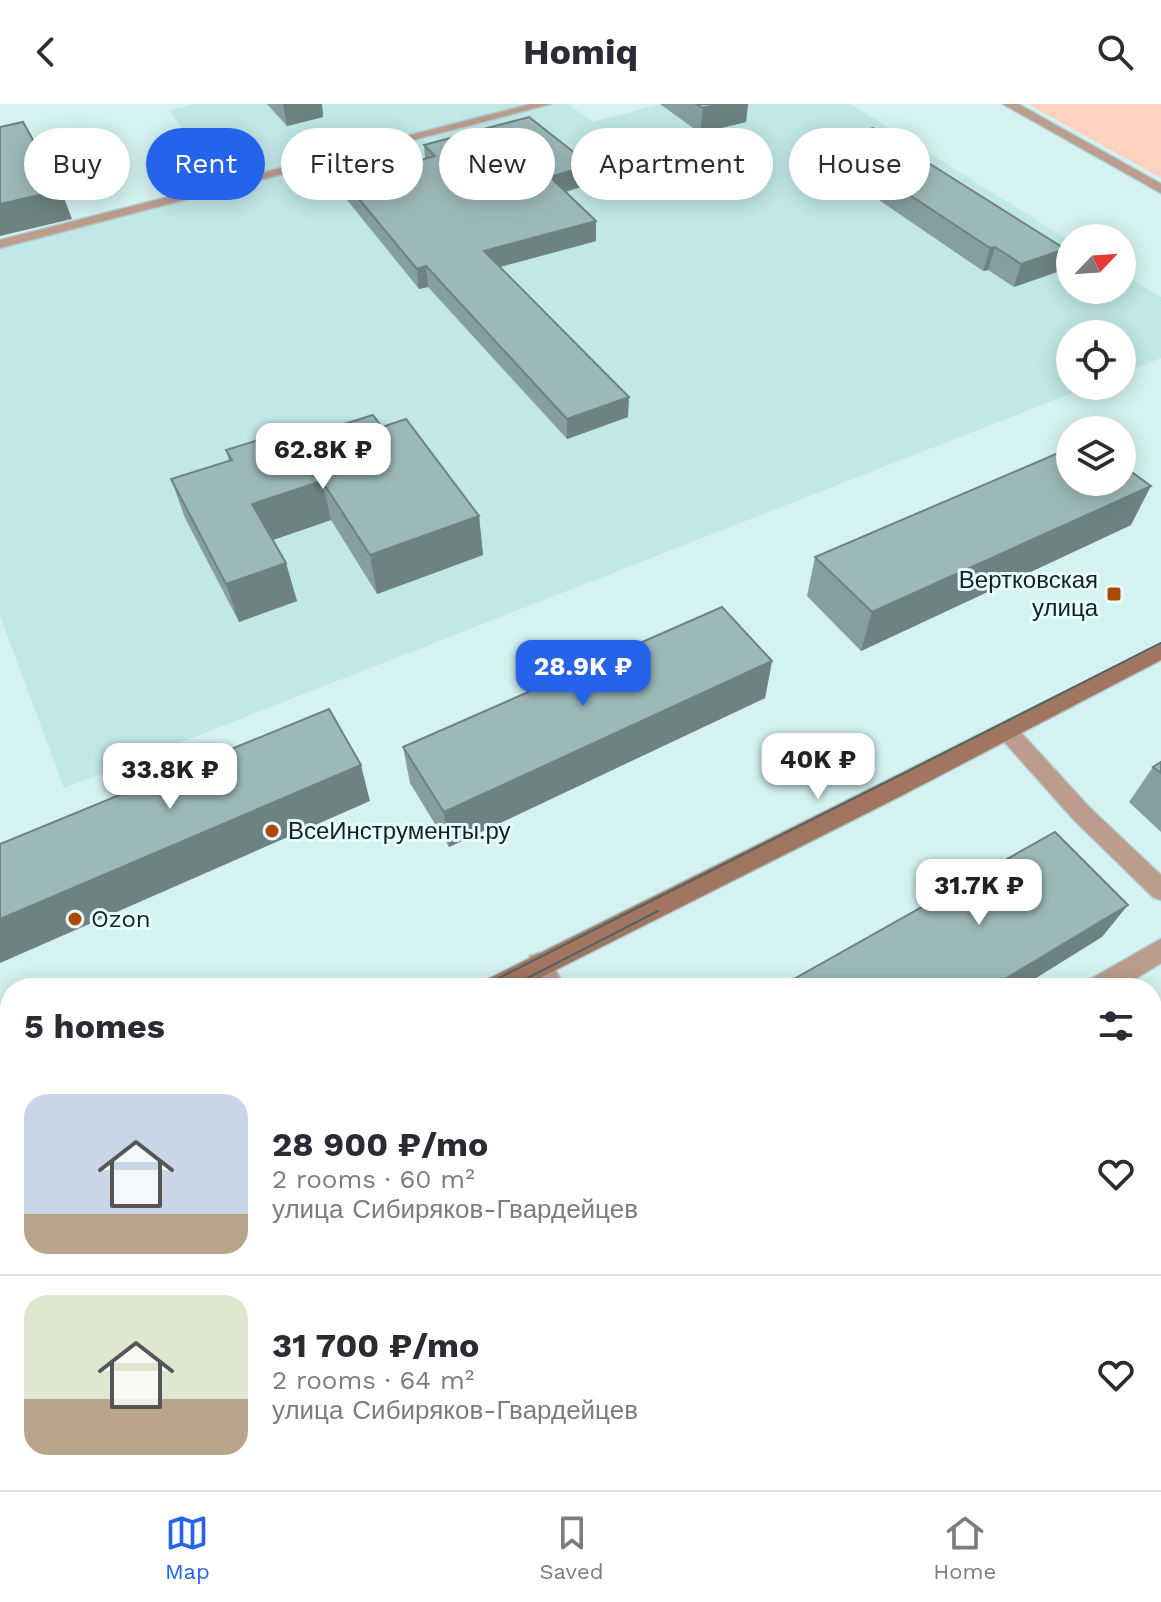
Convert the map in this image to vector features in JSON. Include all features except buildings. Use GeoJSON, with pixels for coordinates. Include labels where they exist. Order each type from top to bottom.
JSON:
{"type":"FeatureCollection","features":[{"type":"Feature","properties":{"kind":"main road"},"geometry":{"type":"LineString","coordinates":[[513,978],[1161,651]]}},
{"type":"Feature","properties":{"kind":"street"},"geometry":{"type":"LineString","coordinates":[[0,244],[545,104]]}},
{"type":"Feature","properties":{"kind":"street"},"geometry":{"type":"LineString","coordinates":[[1009,104],[1161,189]]}},
{"type":"Feature","properties":{"kind":"street"},"geometry":{"type":"LineString","coordinates":[[1007,731],[1082,814],[1161,890]]}},
{"type":"Feature","properties":{"kind":"street"},"geometry":{"type":"LineString","coordinates":[[1115,978],[1161,950]]}},
{"type":"Feature","properties":{"kind":"street"},"geometry":{"type":"LineString","coordinates":[[539,964],[547,978]]}},
{"type":"Feature","properties":{"kind":"shaded area"},"geometry":{"type":"Polygon","coordinates":[[[195,104],[568,104],[593,122],[661,104],[850,104],[889,128],[789,128],[789,200],[930,200],[930,154],[1056,232],[1056,304],[1136,304],[1136,282],[1161,297],[1161,358],[1136,368],[1136,320],[1056,320],[1056,399],[64,788],[0,616],[0,247],[179,200],[265,200],[265,128],[182,128],[169,110],[195,104]]]}},
{"type":"Feature","properties":{"kind":"shaded area"},"geometry":{"type":"Polygon","coordinates":[[[1028,104],[1161,104],[1161,178],[1028,104]]]}},
{"type":"Feature","properties":{"kind":"tram line"},"geometry":{"type":"LineString","coordinates":[[499,978],[1161,643]]}},
{"type":"Feature","properties":{"kind":"tram line"},"geometry":{"type":"LineString","coordinates":[[527,978],[658,911]]}},
{"type":"Feature","properties":{"kind":"place","name":"Вертковская улица"},"geometry":{"type":"Point","coordinates":[1114,594]}},
{"type":"Feature","properties":{"kind":"place","name":"ВсеИнструменты.ру"},"geometry":{"type":"Point","coordinates":[272,831]}},
{"type":"Feature","properties":{"kind":"place","name":"Ozon"},"geometry":{"type":"Point","coordinates":[75,919]}}]}
